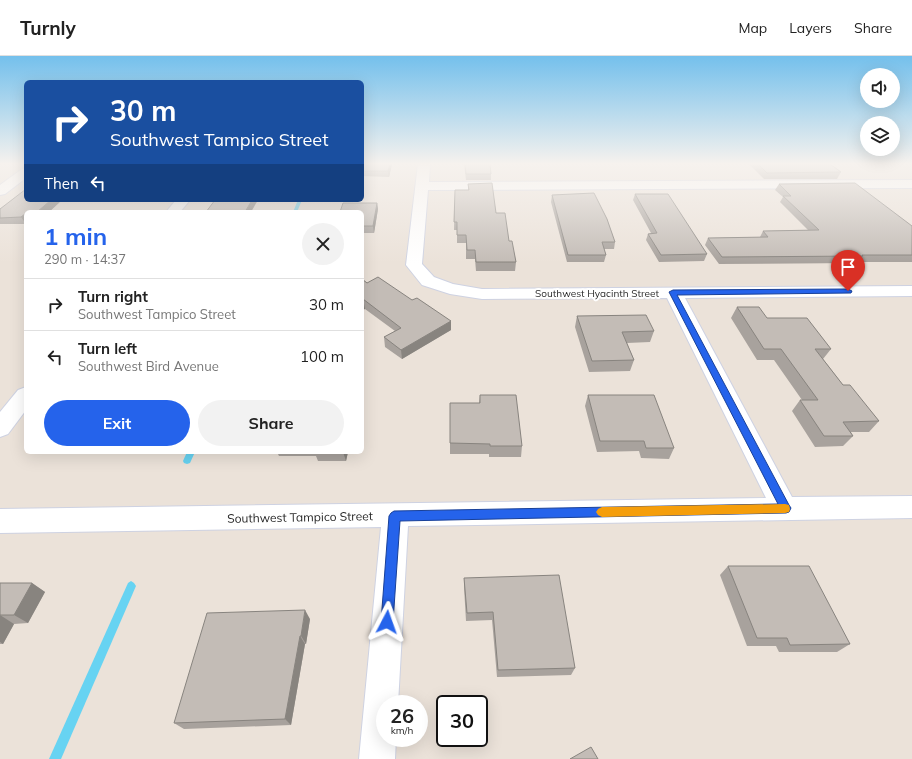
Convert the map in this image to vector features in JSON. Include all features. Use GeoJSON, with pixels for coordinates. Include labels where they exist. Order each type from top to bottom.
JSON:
{"type":"FeatureCollection","features":[{"type":"Feature","properties":{"kind":"street","name":"Southwest Hyacinth Street"},"geometry":{"type":"LineString","coordinates":[[421,197],[414,265],[428,281],[450,290],[482,294],[912,291]]}},
{"type":"Feature","properties":{"kind":"street"},"geometry":{"type":"LineString","coordinates":[[175,210],[181,202]]}},
{"type":"Feature","properties":{"kind":"street"},"geometry":{"type":"LineString","coordinates":[[673,292],[786,508]]}},
{"type":"Feature","properties":{"kind":"street"},"geometry":{"type":"LineString","coordinates":[[0,428],[24,398]]}},
{"type":"Feature","properties":{"kind":"street","name":"Southwest Tampico Street"},"geometry":{"type":"LineString","coordinates":[[0,521],[912,507]]}},
{"type":"Feature","properties":{"kind":"street"},"geometry":{"type":"LineString","coordinates":[[377,759],[394,516]]}},
{"type":"Feature","properties":{"kind":"building"},"geometry":{"type":"Polygon","coordinates":[[[16,197],[24,197],[24,202],[49,202],[39,210],[24,210],[24,215],[21,217],[0,218],[0,209],[16,197]]]}},
{"type":"Feature","properties":{"kind":"building"},"geometry":{"type":"Polygon","coordinates":[[[455,197],[494,197],[496,213],[505,213],[509,241],[512,241],[516,262],[476,262],[475,250],[467,250],[466,235],[457,235],[457,222],[454,222],[455,197]]]}},
{"type":"Feature","properties":{"kind":"building"},"geometry":{"type":"Polygon","coordinates":[[[552,197],[596,197],[607,219],[615,242],[602,242],[606,255],[568,255],[552,197]]]}},
{"type":"Feature","properties":{"kind":"building"},"geometry":{"type":"Polygon","coordinates":[[[637,197],[670,197],[707,254],[661,255],[648,234],[657,233],[637,197]]]}},
{"type":"Feature","properties":{"kind":"building"},"geometry":{"type":"Polygon","coordinates":[[[784,197],[873,197],[912,226],[912,255],[722,257],[708,238],[768,237],[763,231],[819,230],[784,197]]]}},
{"type":"Feature","properties":{"kind":"building"},"geometry":{"type":"Polygon","coordinates":[[[214,202],[251,202],[246,210],[208,210],[214,202]]]}},
{"type":"Feature","properties":{"kind":"building"},"geometry":{"type":"Polygon","coordinates":[[[343,203],[377,203],[373,226],[364,226],[364,210],[341,210],[343,203]]]}},
{"type":"Feature","properties":{"kind":"building"},"geometry":{"type":"Polygon","coordinates":[[[378,277],[412,300],[417,298],[451,321],[401,350],[384,337],[401,328],[364,300],[364,281],[367,283],[378,277]]]}},
{"type":"Feature","properties":{"kind":"building"},"geometry":{"type":"Polygon","coordinates":[[[737,307],[759,307],[767,318],[807,318],[831,349],[815,349],[843,385],[850,385],[879,421],[843,422],[853,436],[824,436],[800,400],[818,400],[781,349],[764,349],[737,307]]]}},
{"type":"Feature","properties":{"kind":"building"},"geometry":{"type":"Polygon","coordinates":[[[646,315],[654,331],[622,332],[634,360],[592,361],[577,316],[646,315]]]}},
{"type":"Feature","properties":{"kind":"building"},"geometry":{"type":"Polygon","coordinates":[[[480,395],[516,395],[522,446],[490,446],[490,444],[450,443],[450,403],[480,403],[480,395]]]}},
{"type":"Feature","properties":{"kind":"building"},"geometry":{"type":"Polygon","coordinates":[[[588,395],[654,395],[674,448],[646,448],[644,441],[600,441],[588,395]]]}},
{"type":"Feature","properties":{"kind":"building"},"geometry":{"type":"Polygon","coordinates":[[[728,566],[809,566],[850,644],[790,645],[787,638],[757,638],[728,566]]]}},
{"type":"Feature","properties":{"kind":"building"},"geometry":{"type":"Polygon","coordinates":[[[559,575],[575,668],[498,670],[493,612],[467,613],[464,578],[559,575]]]}},
{"type":"Feature","properties":{"kind":"building"},"geometry":{"type":"Polygon","coordinates":[[[0,583],[32,583],[14,615],[0,615],[0,583]]]}},
{"type":"Feature","properties":{"kind":"building"},"geometry":{"type":"Polygon","coordinates":[[[305,610],[285,719],[174,723],[207,613],[305,610]]]}},
{"type":"Feature","properties":{"kind":"building"},"geometry":{"type":"Polygon","coordinates":[[[591,747],[598,759],[570,759],[591,747]]]}},
{"type":"Feature","properties":{"kind":"waterway"},"geometry":{"type":"LineString","coordinates":[[296,210],[299,202]]}},
{"type":"Feature","properties":{"kind":"waterway"},"geometry":{"type":"LineString","coordinates":[[187,461],[190,454]]}},
{"type":"Feature","properties":{"kind":"waterway"},"geometry":{"type":"LineString","coordinates":[[55,759],[131,586]]}},
{"type":"Feature","properties":{"kind":"slow traffic"},"geometry":{"type":"LineString","coordinates":[[602,512],[785,509]]}},
{"type":"Feature","properties":{"kind":"route"},"geometry":{"type":"LineString","coordinates":[[387,622],[394,516],[786,508],[673,292],[848,291]]}}]}
